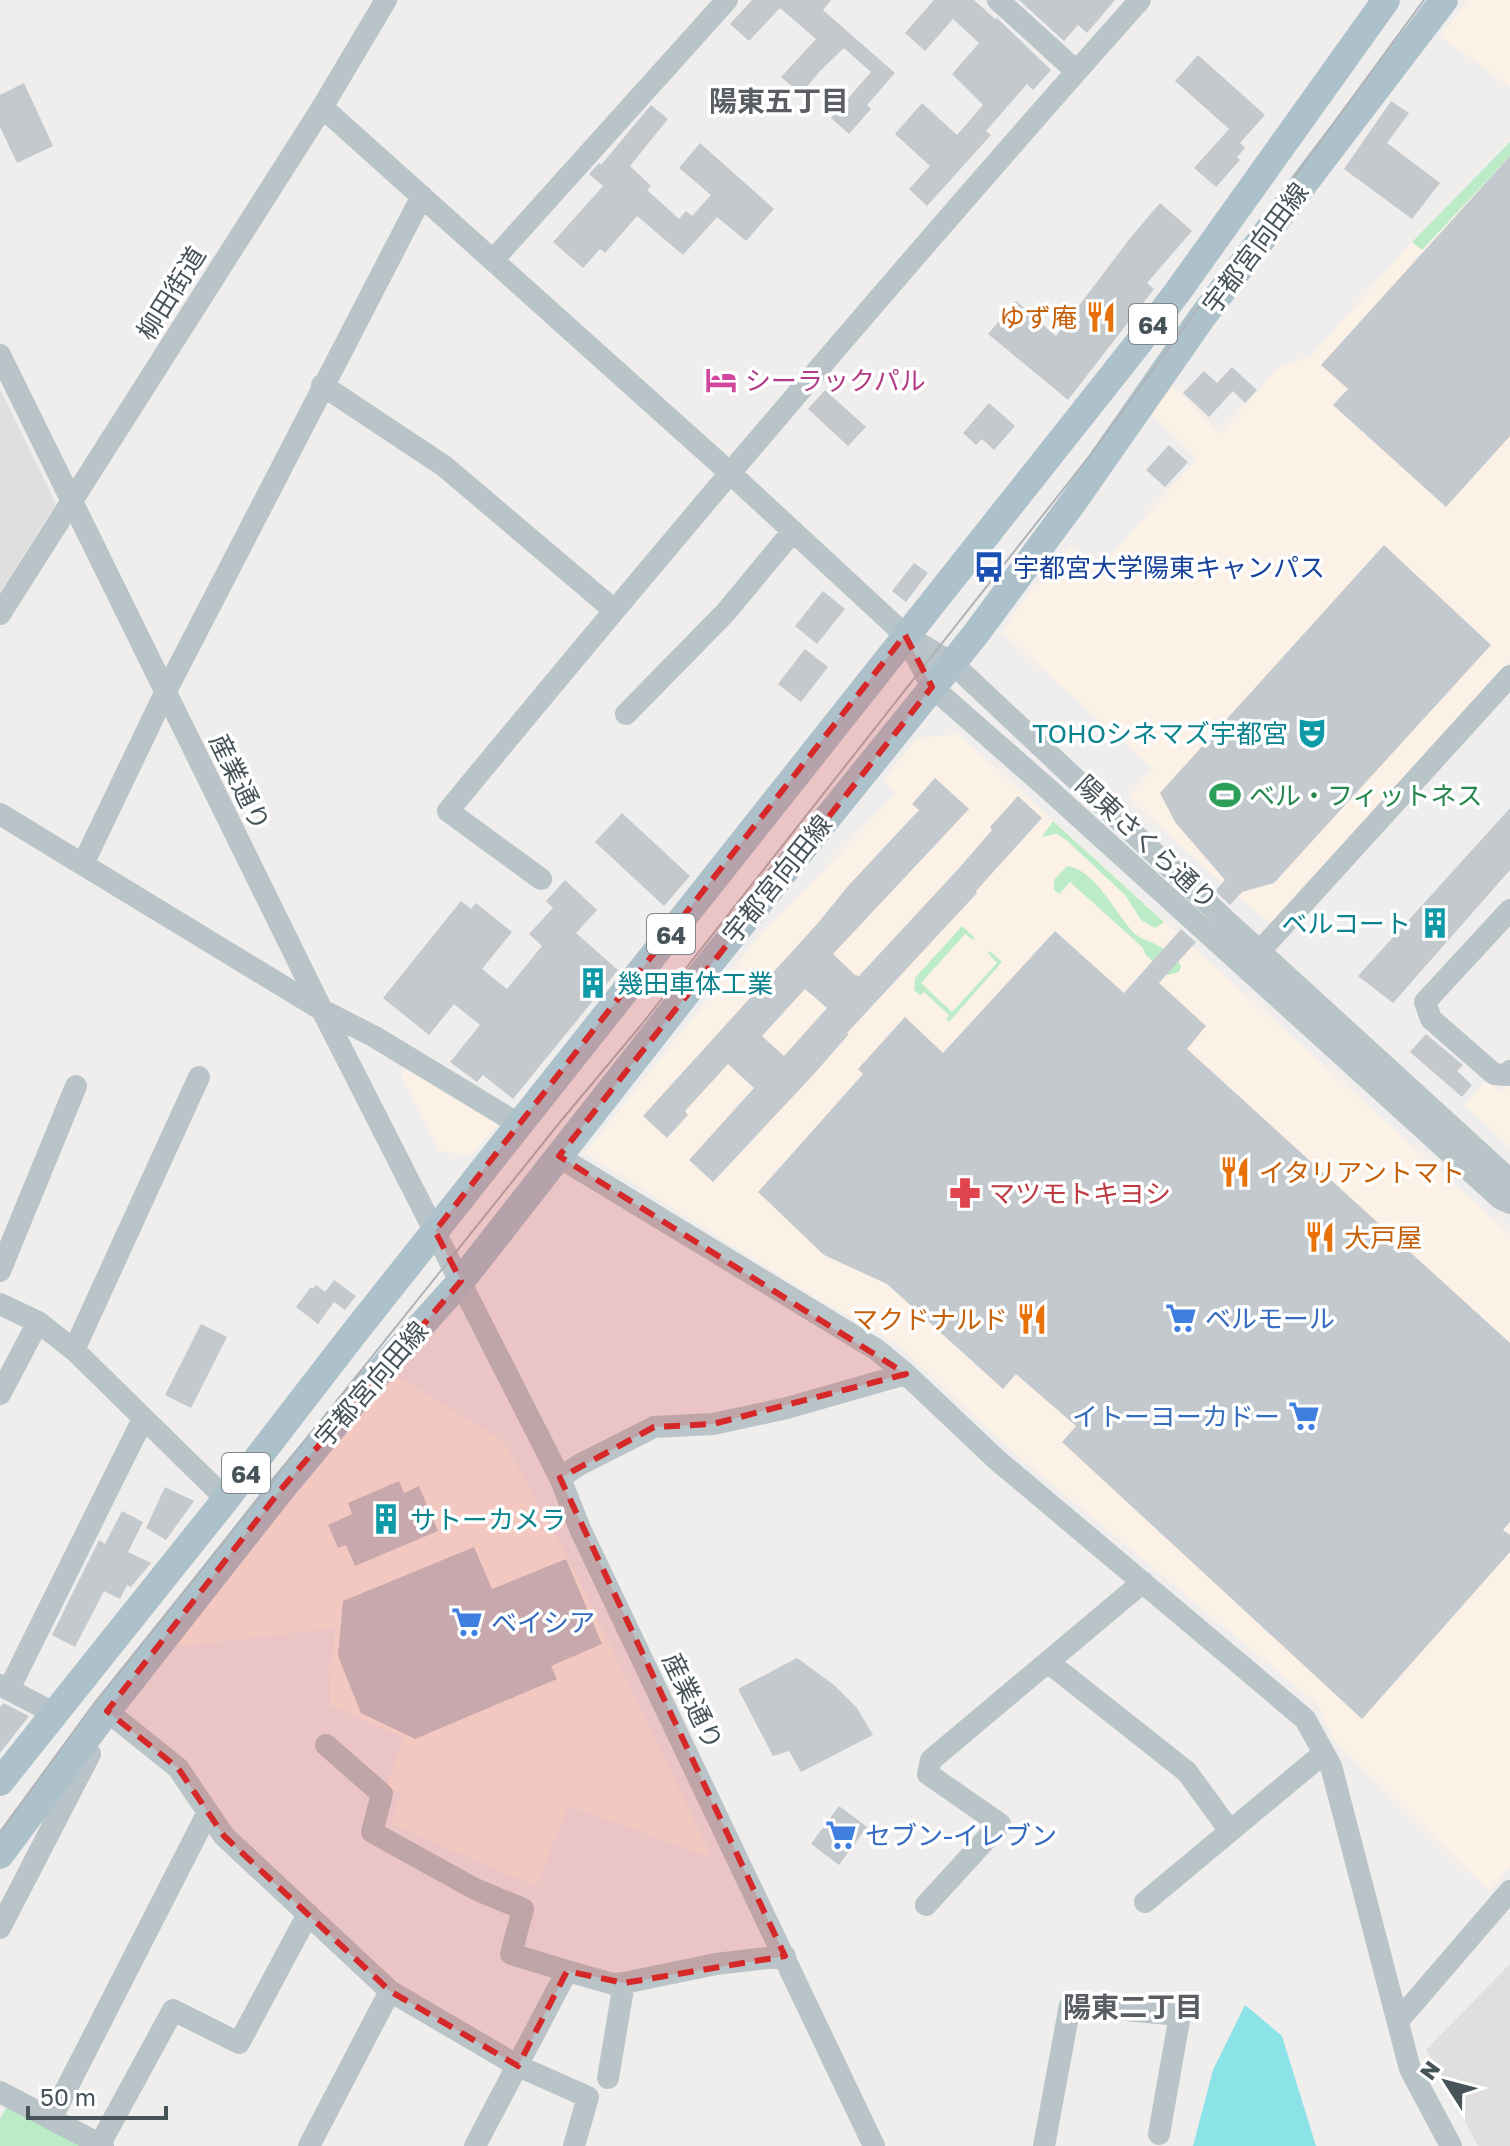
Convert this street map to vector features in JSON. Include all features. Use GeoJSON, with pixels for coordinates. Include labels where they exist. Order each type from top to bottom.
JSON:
{"type":"FeatureCollection","features":[{"type":"Feature","properties":{"kind":"main road","name":"宇都宮向田線"},"geometry":{"type":"LineString","coordinates":[[0,1782],[1176,294],[1386,0]]}},
{"type":"Feature","properties":{"kind":"main road","name":"宇都宮向田線"},"geometry":{"type":"LineString","coordinates":[[0,1855],[107,1711],[283,1487],[372,1380],[461,1281],[707,967],[952,663],[1074,501],[1203,316],[1444,0]]}},
{"type":"Feature","properties":{"kind":"street","name":"柳田街道"},"geometry":{"type":"LineString","coordinates":[[0,614],[322,107],[386,0]]}},
{"type":"Feature","properties":{"kind":"street"},"geometry":{"type":"LineString","coordinates":[[493,260],[727,0]]}},
{"type":"Feature","properties":{"kind":"street"},"geometry":{"type":"LineString","coordinates":[[998,0],[1076,71]]}},
{"type":"Feature","properties":{"kind":"street"},"geometry":{"type":"LineString","coordinates":[[541,879],[448,811],[730,473],[1140,0]]}},
{"type":"Feature","properties":{"kind":"street"},"geometry":{"type":"LineString","coordinates":[[322,107],[730,473],[905,635]]}},
{"type":"Feature","properties":{"kind":"street"},"geometry":{"type":"LineString","coordinates":[[83,864],[165,693],[422,196]]}},
{"type":"Feature","properties":{"kind":"street","name":"産業通り"},"geometry":{"type":"LineString","coordinates":[[0,355],[322,1010],[560,1478],[581,1531],[874,2146]]}},
{"type":"Feature","properties":{"kind":"street"},"geometry":{"type":"LineString","coordinates":[[322,385],[444,466],[614,610]]}},
{"type":"Feature","properties":{"kind":"street"},"geometry":{"type":"LineString","coordinates":[[626,714],[726,612],[793,531]]}},
{"type":"Feature","properties":{"kind":"street","name":"陽東さくら通り"},"geometry":{"type":"LineString","coordinates":[[905,635],[952,663],[1510,1180]]}},
{"type":"Feature","properties":{"kind":"street","name":"陽東さくら通り"},"geometry":{"type":"LineString","coordinates":[[905,635],[932,687],[1490,1189],[1510,1203]]}},
{"type":"Feature","properties":{"kind":"street"},"geometry":{"type":"LineString","coordinates":[[1260,951],[1507,686]]}},
{"type":"Feature","properties":{"kind":"street"},"geometry":{"type":"LineString","coordinates":[[0,814],[322,1010],[375,1037],[520,1125]]}},
{"type":"Feature","properties":{"kind":"street"},"geometry":{"type":"LineString","coordinates":[[1510,910],[1425,1002],[1431,1019],[1494,1074],[1507,1075],[1510,1071]]}},
{"type":"Feature","properties":{"kind":"street"},"geometry":{"type":"LineString","coordinates":[[74,1350],[199,1077]]}},
{"type":"Feature","properties":{"kind":"street"},"geometry":{"type":"LineString","coordinates":[[0,1271],[76,1086]]}},
{"type":"Feature","properties":{"kind":"street"},"geometry":{"type":"LineString","coordinates":[[561,1154],[569,1163],[877,1350],[997,1460],[1305,1719],[1331,1766],[1410,2069],[1451,2146]]}},
{"type":"Feature","properties":{"kind":"street"},"geometry":{"type":"LineString","coordinates":[[0,1304],[38,1322],[74,1350],[226,1499]]}},
{"type":"Feature","properties":{"kind":"street"},"geometry":{"type":"LineString","coordinates":[[0,1394],[38,1322]]}},
{"type":"Feature","properties":{"kind":"street"},"geometry":{"type":"LineString","coordinates":[[560,1478],[654,1427],[713,1424],[787,1408],[906,1374]]}},
{"type":"Feature","properties":{"kind":"street"},"geometry":{"type":"LineString","coordinates":[[54,1713],[5,1687],[143,1419]]}},
{"type":"Feature","properties":{"kind":"street"},"geometry":{"type":"LineString","coordinates":[[926,1905],[1000,1824],[928,1774],[931,1760],[1143,1582]]}},
{"type":"Feature","properties":{"kind":"street"},"geometry":{"type":"LineString","coordinates":[[1048,1662],[1187,1772],[1230,1831]]}},
{"type":"Feature","properties":{"kind":"street"},"geometry":{"type":"LineString","coordinates":[[107,1711],[178,1768],[224,1836],[390,1991],[518,2066],[588,2097],[574,2146]]}},
{"type":"Feature","properties":{"kind":"street"},"geometry":{"type":"LineString","coordinates":[[326,1745],[382,1794],[372,1832],[475,1889],[523,1909],[511,1954],[613,1984],[716,1964],[785,1956]]}},
{"type":"Feature","properties":{"kind":"street"},"geometry":{"type":"LineString","coordinates":[[0,1928],[90,1754],[80,1747]]}},
{"type":"Feature","properties":{"kind":"street"},"geometry":{"type":"LineString","coordinates":[[1145,1902],[1324,1753]]}},
{"type":"Feature","properties":{"kind":"street"},"geometry":{"type":"LineString","coordinates":[[51,2119],[208,1812]]}},
{"type":"Feature","properties":{"kind":"street"},"geometry":{"type":"LineString","coordinates":[[1398,2021],[1510,1891]]}},
{"type":"Feature","properties":{"kind":"street"},"geometry":{"type":"LineString","coordinates":[[0,2092],[102,2145],[173,2010],[239,2043],[308,1914]]}},
{"type":"Feature","properties":{"kind":"street"},"geometry":{"type":"LineString","coordinates":[[475,2146],[567,1971]]}},
{"type":"Feature","properties":{"kind":"street"},"geometry":{"type":"LineString","coordinates":[[608,2078],[624,1983]]}},
{"type":"Feature","properties":{"kind":"street"},"geometry":{"type":"LineString","coordinates":[[309,2146],[390,1991]]}},
{"type":"Feature","properties":{"kind":"street"},"geometry":{"type":"LineString","coordinates":[[1044,2146],[1070,2005],[1180,2015],[1159,2134]]}},
{"type":"Feature","properties":{"kind":"highlighted area"},"geometry":{"type":"Polygon","coordinates":[[[905,635],[932,687],[559,1156],[906,1374],[713,1424],[654,1427],[560,1478],[785,1956],[624,1983],[567,1971],[518,2066],[390,1991],[224,1836],[178,1768],[107,1711],[283,1487],[461,1281],[435,1231],[905,635]]]}},
{"type":"Feature","properties":{"kind":"shaded area"},"geometry":{"type":"Polygon","coordinates":[[[1468,0],[1510,0],[1510,87],[1440,36],[1468,0]]]}},
{"type":"Feature","properties":{"kind":"shaded area"},"geometry":{"type":"Polygon","coordinates":[[[1510,143],[1510,662],[1272,925],[1128,797],[1153,769],[1002,632],[1035,583],[1038,585],[1071,546],[1098,570],[1197,458],[1151,413],[1172,385],[1220,433],[1279,367],[1312,355],[1418,235],[1510,143]]]}},
{"type":"Feature","properties":{"kind":"shaded area"},"geometry":{"type":"Polygon","coordinates":[[[0,389],[56,504],[0,592],[0,389]]]}},
{"type":"Feature","properties":{"kind":"shaded area","name":"ベルモール"},"geometry":{"type":"Polygon","coordinates":[[[958,734],[1510,1234],[1510,1867],[1489,1891],[1334,1740],[1317,1704],[1010,1449],[896,1343],[808,1293],[585,1153],[763,931],[895,793],[883,781],[917,738],[958,734]]]}},
{"type":"Feature","properties":{"kind":"shaded area"},"geometry":{"type":"Polygon","coordinates":[[[407,1066],[500,1122],[471,1155],[439,1151],[401,1075],[407,1066]]]}},
{"type":"Feature","properties":{"kind":"shaded area"},"geometry":{"type":"Polygon","coordinates":[[[1487,1080],[1502,1092],[1510,1083],[1510,1147],[1464,1105],[1487,1080]]]}},
{"type":"Feature","properties":{"kind":"shaded area"},"geometry":{"type":"Polygon","coordinates":[[[393,1374],[503,1441],[568,1558],[712,1858],[568,1805],[536,1886],[391,1824],[402,1793],[386,1787],[404,1738],[330,1705],[329,1662],[333,1659],[335,1628],[181,1646],[175,1641],[393,1374]]]}},
{"type":"Feature","properties":{"kind":"shaded area"},"geometry":{"type":"Polygon","coordinates":[[[1510,1964],[1510,2146],[1478,2146],[1426,2050],[1510,1964]]]}},
{"type":"Feature","properties":{"kind":"green space"},"geometry":{"type":"Polygon","coordinates":[[[1510,142],[1510,156],[1422,250],[1412,242],[1510,142]]]}},
{"type":"Feature","properties":{"kind":"green space"},"geometry":{"type":"Polygon","coordinates":[[[1053,821],[1164,922],[1155,928],[1141,920],[1125,895],[1065,839],[1056,834],[1042,837],[1053,821]]]}},
{"type":"Feature","properties":{"kind":"green space"},"geometry":{"type":"Polygon","coordinates":[[[1067,866],[1077,869],[1096,883],[1133,932],[1161,947],[1180,964],[1179,972],[1168,975],[1146,955],[1142,947],[1070,882],[1059,894],[1054,890],[1054,880],[1067,866]]]}},
{"type":"Feature","properties":{"kind":"green space"},"geometry":{"type":"Polygon","coordinates":[[[962,926],[975,938],[973,940],[965,934],[921,983],[952,1012],[997,963],[988,953],[990,951],[1002,962],[949,1022],[946,1019],[949,1015],[924,992],[920,995],[914,990],[915,978],[962,926]]]}},
{"type":"Feature","properties":{"kind":"green space"},"geometry":{"type":"Polygon","coordinates":[[[7,2106],[88,2146],[0,2146],[0,2119],[7,2106]]]}},
{"type":"Feature","properties":{"kind":"water"},"geometry":{"type":"Polygon","coordinates":[[[1245,2005],[1282,2036],[1316,2146],[1193,2146],[1213,2070],[1245,2005]]]}},
{"type":"Feature","properties":{"kind":"building"},"geometry":{"type":"Polygon","coordinates":[[[752,0],[831,0],[823,10],[895,73],[867,105],[871,109],[849,134],[831,118],[871,72],[844,48],[801,94],[781,77],[816,39],[780,8],[749,41],[730,24],[752,0]]]}},
{"type":"Feature","properties":{"kind":"building"},"geometry":{"type":"Polygon","coordinates":[[[934,0],[974,0],[1051,70],[1033,90],[1027,84],[986,131],[991,135],[927,206],[909,189],[930,166],[895,134],[922,103],[957,135],[983,105],[952,74],[979,43],[953,19],[925,51],[905,33],[934,0]]]}},
{"type":"Feature","properties":{"kind":"building"},"geometry":{"type":"Polygon","coordinates":[[[1019,0],[1115,0],[1087,33],[1078,25],[1064,41],[1019,0]]]}},
{"type":"Feature","properties":{"kind":"building"},"geometry":{"type":"Polygon","coordinates":[[[1198,55],[1265,115],[1240,143],[1245,148],[1237,157],[1240,160],[1216,187],[1194,168],[1229,129],[1175,81],[1198,55]]]}},
{"type":"Feature","properties":{"kind":"building"},"geometry":{"type":"Polygon","coordinates":[[[24,83],[53,146],[17,163],[0,127],[0,95],[24,83]]]}},
{"type":"Feature","properties":{"kind":"building"},"geometry":{"type":"Polygon","coordinates":[[[1391,101],[1409,113],[1387,143],[1440,183],[1412,219],[1344,169],[1391,101]]]}},
{"type":"Feature","properties":{"kind":"building"},"geometry":{"type":"Polygon","coordinates":[[[651,105],[668,119],[630,166],[651,186],[647,190],[679,219],[686,211],[692,216],[711,195],[679,168],[700,143],[774,209],[746,241],[717,217],[683,255],[637,216],[605,253],[600,249],[583,268],[553,242],[603,186],[589,174],[599,163],[601,165],[651,105]]]}},
{"type":"Feature","properties":{"kind":"building"},"geometry":{"type":"Polygon","coordinates":[[[1510,156],[1510,436],[1446,507],[1333,405],[1348,389],[1321,365],[1510,156]]]}},
{"type":"Feature","properties":{"kind":"building","name":"ゆず庵"},"geometry":{"type":"Polygon","coordinates":[[[1160,203],[1192,231],[1147,283],[1154,289],[1068,400],[988,334],[1016,301],[1056,336],[1160,203]]]}},
{"type":"Feature","properties":{"kind":"building"},"geometry":{"type":"Polygon","coordinates":[[[1232,367],[1257,390],[1245,403],[1233,391],[1209,417],[1183,393],[1204,371],[1217,383],[1232,367]]]}},
{"type":"Feature","properties":{"kind":"building"},"geometry":{"type":"Polygon","coordinates":[[[825,390],[866,427],[848,446],[808,409],[825,390]]]}},
{"type":"Feature","properties":{"kind":"building"},"geometry":{"type":"Polygon","coordinates":[[[989,403],[1015,426],[994,450],[982,439],[976,445],[963,433],[989,403]]]}},
{"type":"Feature","properties":{"kind":"building"},"geometry":{"type":"Polygon","coordinates":[[[1169,445],[1188,462],[1165,487],[1146,470],[1169,445]]]}},
{"type":"Feature","properties":{"kind":"building","name":"TOHOシネマズ宇都宮"},"geometry":{"type":"Polygon","coordinates":[[[1384,545],[1491,645],[1274,883],[1242,892],[1230,905],[1215,891],[1225,880],[1175,822],[1160,793],[1384,545]]]}},
{"type":"Feature","properties":{"kind":"building"},"geometry":{"type":"Polygon","coordinates":[[[914,563],[928,573],[906,602],[892,591],[914,563]]]}},
{"type":"Feature","properties":{"kind":"building"},"geometry":{"type":"Polygon","coordinates":[[[823,591],[845,609],[817,644],[795,626],[823,591]]]}},
{"type":"Feature","properties":{"kind":"building"},"geometry":{"type":"Polygon","coordinates":[[[805,649],[828,667],[801,702],[778,684],[805,649]]]}},
{"type":"Feature","properties":{"kind":"building"},"geometry":{"type":"Polygon","coordinates":[[[935,778],[969,809],[833,954],[855,975],[859,976],[960,867],[1018,796],[1042,818],[847,1033],[814,1074],[713,1182],[689,1160],[754,1088],[728,1064],[685,1111],[688,1115],[667,1138],[643,1116],[919,810],[912,804],[935,778]],[[805,989],[762,1036],[784,1056],[827,1008],[805,989]]]}},
{"type":"Feature","properties":{"kind":"building","name":"ベルコート"},"geometry":{"type":"Polygon","coordinates":[[[1510,808],[1510,870],[1393,1003],[1358,976],[1510,808]]]}},
{"type":"Feature","properties":{"kind":"building"},"geometry":{"type":"Polygon","coordinates":[[[622,813],[690,876],[664,906],[595,842],[622,813]]]}},
{"type":"Feature","properties":{"kind":"building"},"geometry":{"type":"Polygon","coordinates":[[[565,880],[597,910],[576,933],[618,970],[513,1099],[483,1075],[477,1082],[450,1062],[480,1025],[454,1004],[429,1035],[383,998],[461,901],[471,909],[476,903],[512,932],[482,969],[507,989],[542,946],[529,934],[553,908],[546,901],[565,880]]]}},
{"type":"Feature","properties":{"kind":"building","name":"ベルモール"},"geometry":{"type":"Polygon","coordinates":[[[1181,929],[1196,942],[1159,983],[1206,1026],[1187,1049],[1510,1343],[1510,1522],[1503,1530],[1510,1535],[1510,1552],[1362,1719],[1062,1442],[1076,1426],[1016,1374],[1003,1389],[887,1284],[824,1255],[758,1192],[863,1074],[858,1069],[905,1017],[943,1053],[1055,931],[1124,993],[1181,929]]]}},
{"type":"Feature","properties":{"kind":"building"},"geometry":{"type":"Polygon","coordinates":[[[1426,1034],[1463,1065],[1457,1071],[1472,1085],[1462,1097],[1410,1052],[1426,1034]]]}},
{"type":"Feature","properties":{"kind":"building"},"geometry":{"type":"Polygon","coordinates":[[[334,1280],[356,1296],[345,1310],[334,1302],[318,1324],[296,1307],[311,1287],[313,1289],[316,1285],[325,1292],[334,1280]]]}},
{"type":"Feature","properties":{"kind":"building"},"geometry":{"type":"Polygon","coordinates":[[[201,1324],[227,1337],[191,1408],[165,1395],[201,1324]]]}},
{"type":"Feature","properties":{"kind":"building","name":"サトーカメラ"},"geometry":{"type":"Polygon","coordinates":[[[399,1481],[404,1493],[419,1486],[438,1531],[355,1566],[346,1545],[338,1548],[328,1525],[352,1514],[348,1503],[399,1481]]]}},
{"type":"Feature","properties":{"kind":"building"},"geometry":{"type":"Polygon","coordinates":[[[165,1487],[194,1501],[166,1540],[146,1528],[165,1487]]]}},
{"type":"Feature","properties":{"kind":"building"},"geometry":{"type":"Polygon","coordinates":[[[122,1511],[143,1522],[128,1552],[151,1563],[131,1587],[127,1585],[120,1599],[104,1591],[75,1647],[52,1635],[99,1540],[105,1544],[122,1511]]]}},
{"type":"Feature","properties":{"kind":"building","name":"ベイシア"},"geometry":{"type":"Polygon","coordinates":[[[474,1547],[492,1589],[566,1559],[602,1644],[551,1666],[557,1679],[415,1739],[361,1713],[338,1656],[343,1601],[474,1547]]]}},
{"type":"Feature","properties":{"kind":"building"},"geometry":{"type":"Polygon","coordinates":[[[797,1658],[834,1685],[857,1708],[873,1735],[801,1772],[789,1751],[773,1756],[738,1689],[797,1658]]]}},
{"type":"Feature","properties":{"kind":"building"},"geometry":{"type":"Polygon","coordinates":[[[3,1703],[29,1716],[0,1753],[0,1707],[3,1703]]]}},
{"type":"Feature","properties":{"kind":"building"},"geometry":{"type":"Polygon","coordinates":[[[839,1806],[867,1827],[839,1865],[811,1844],[839,1806]]]}},
{"type":"Feature","properties":{"kind":"tram line"},"geometry":{"type":"LineString","coordinates":[[0,1832],[93,1705],[642,1024],[1091,454],[1424,0]]}},
{"type":"Feature","properties":{"kind":"place","name":"ゆず庵"},"geometry":{"type":"Point","coordinates":[1101,317]}},
{"type":"Feature","properties":{"kind":"place","name":"シーラックパル"},"geometry":{"type":"Point","coordinates":[721,380]}},
{"type":"Feature","properties":{"kind":"place","name":"宇都宮大学陽東キャンパス"},"geometry":{"type":"Point","coordinates":[989,567]}},
{"type":"Feature","properties":{"kind":"place","name":"TOHOシネマズ宇都宮"},"geometry":{"type":"Point","coordinates":[1312,733]}},
{"type":"Feature","properties":{"kind":"place","name":"ベル・フィットネス"},"geometry":{"type":"Point","coordinates":[1225,795]}},
{"type":"Feature","properties":{"kind":"place","name":"ベルコート"},"geometry":{"type":"Point","coordinates":[1435,923]}},
{"type":"Feature","properties":{"kind":"place","name":"幾田車体工業"},"geometry":{"type":"Point","coordinates":[593,983]}},
{"type":"Feature","properties":{"kind":"place","name":"イタリアントマト"},"geometry":{"type":"Point","coordinates":[1235,1172]}},
{"type":"Feature","properties":{"kind":"place","name":"マツモトキヨシ"},"geometry":{"type":"Point","coordinates":[965,1193]}},
{"type":"Feature","properties":{"kind":"place","name":"大戸屋"},"geometry":{"type":"Point","coordinates":[1320,1237]}},
{"type":"Feature","properties":{"kind":"place","name":"ベルモール"},"geometry":{"type":"Point","coordinates":[1181,1318]}},
{"type":"Feature","properties":{"kind":"place","name":"マクドナルド"},"geometry":{"type":"Point","coordinates":[1032,1319]}},
{"type":"Feature","properties":{"kind":"place","name":"イトーヨーカドー"},"geometry":{"type":"Point","coordinates":[1304,1416]}},
{"type":"Feature","properties":{"kind":"place","name":"サトーカメラ"},"geometry":{"type":"Point","coordinates":[386,1519]}},
{"type":"Feature","properties":{"kind":"place","name":"ベイシア"},"geometry":{"type":"Point","coordinates":[467,1622]}},
{"type":"Feature","properties":{"kind":"place","name":"セブン-イレブン"},"geometry":{"type":"Point","coordinates":[841,1835]}},
{"type":"Feature","properties":{"kind":"district","name":"陽東五丁目"},"geometry":{"type":"Point","coordinates":[779,100]}},
{"type":"Feature","properties":{"kind":"district","name":"陽東二丁目"},"geometry":{"type":"Point","coordinates":[1133,2006]}}]}
